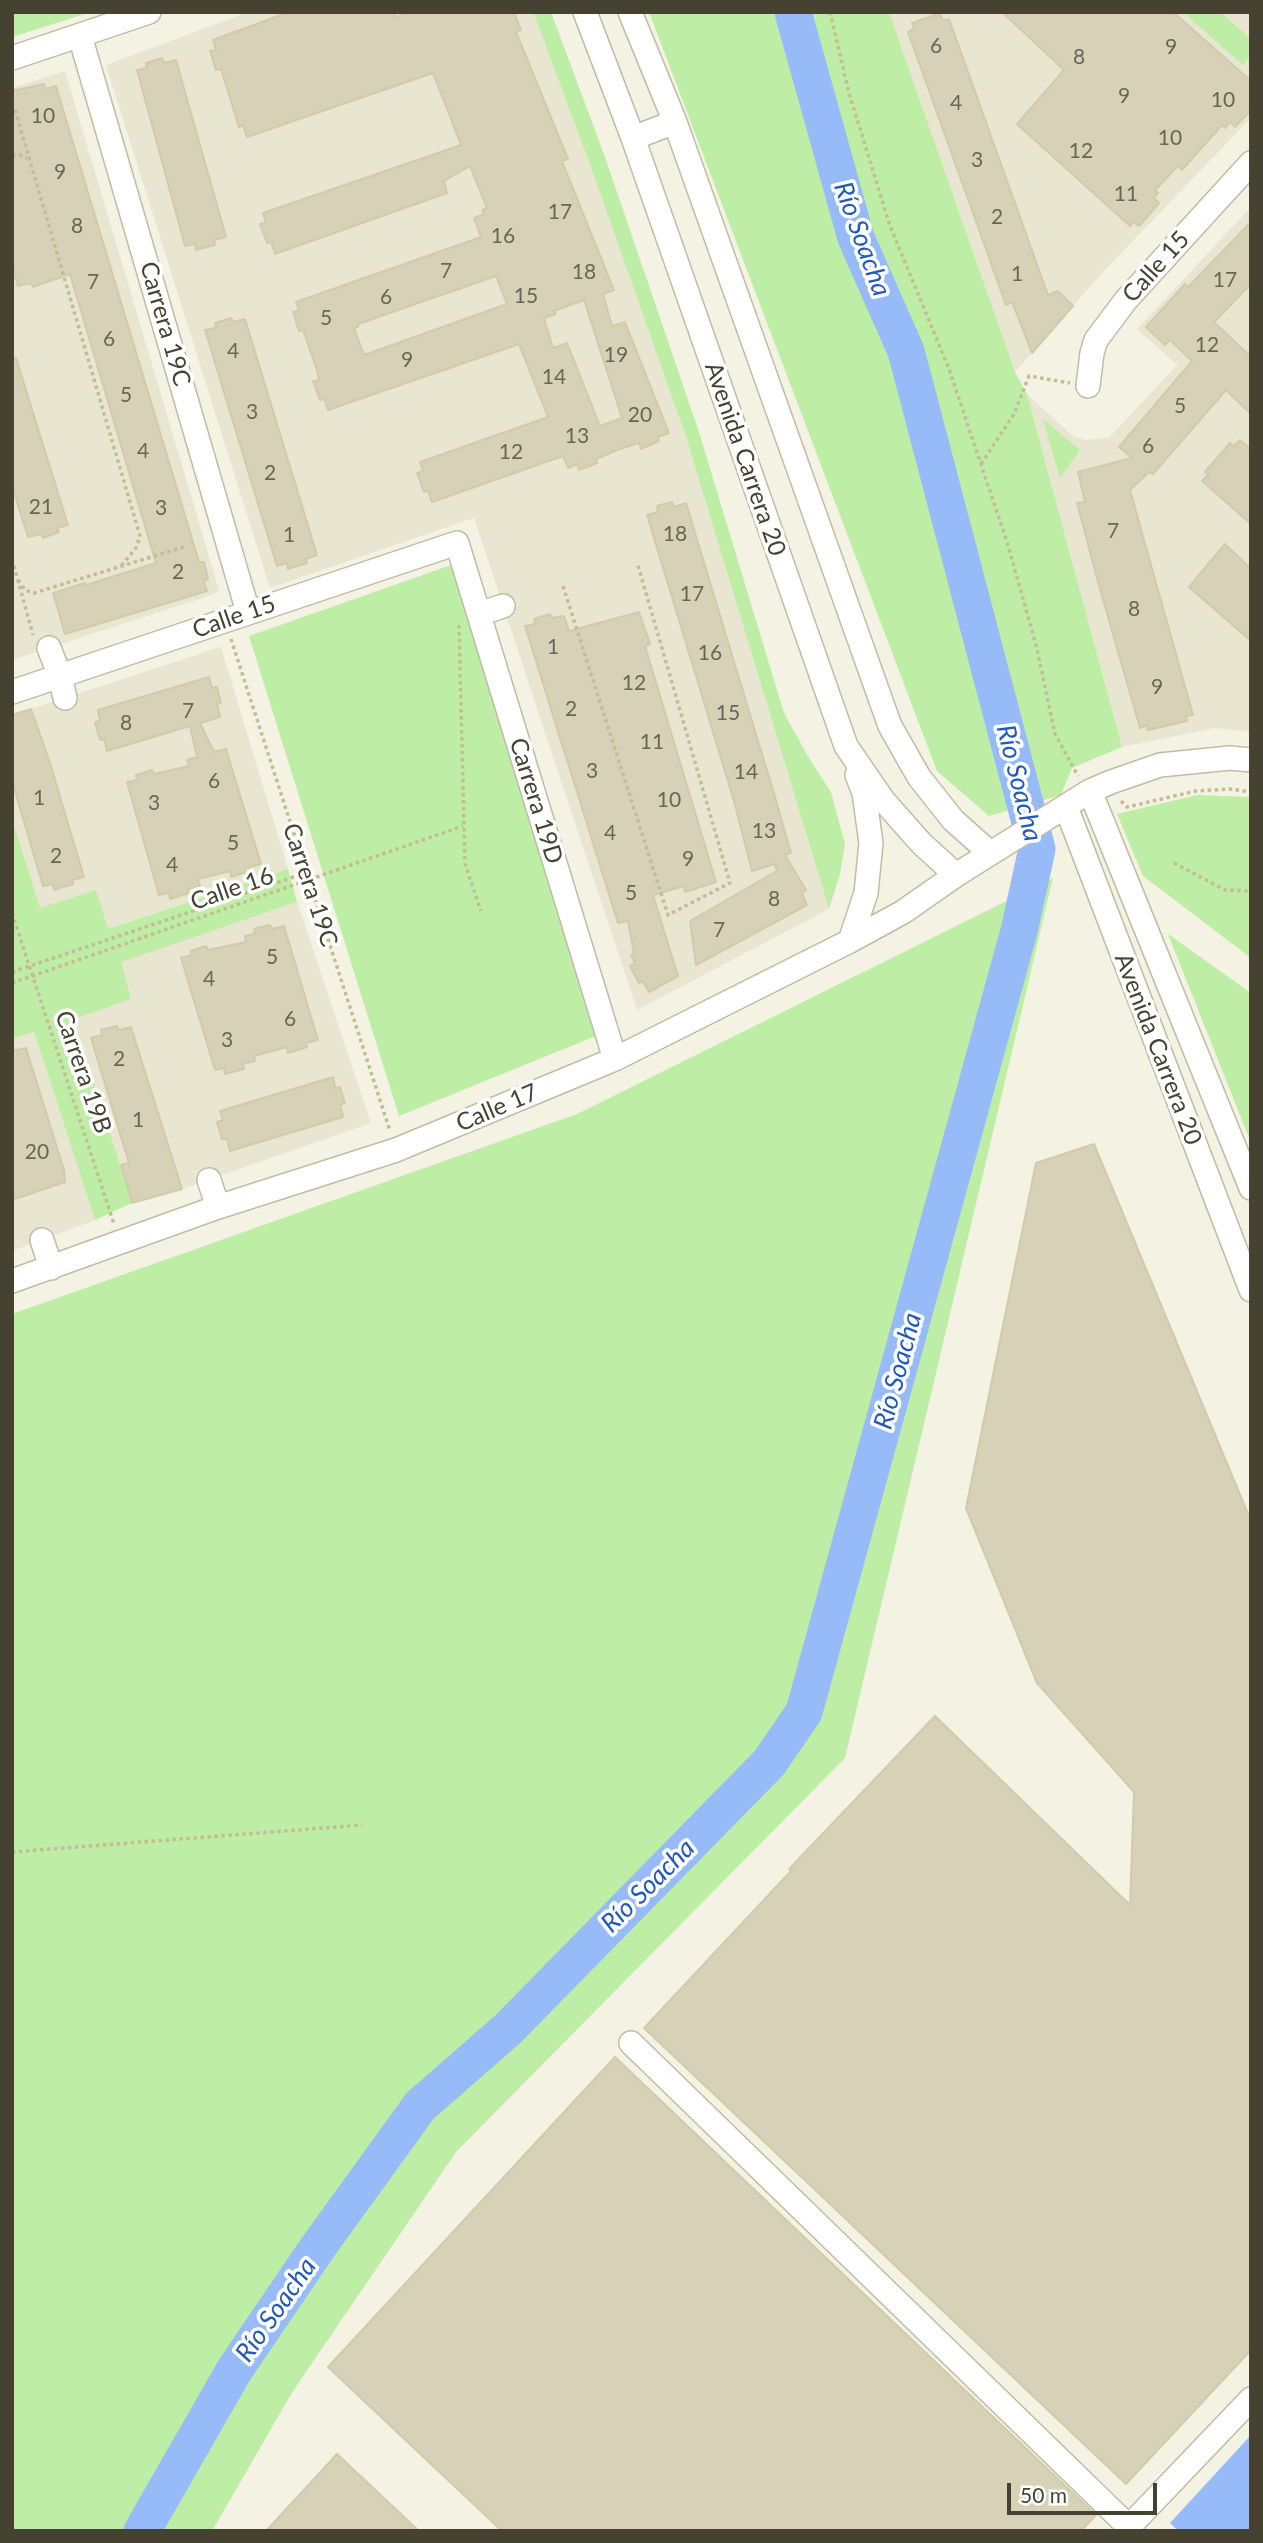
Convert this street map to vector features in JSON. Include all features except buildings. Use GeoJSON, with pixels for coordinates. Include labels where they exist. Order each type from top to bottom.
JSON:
{"type":"FeatureCollection","features":[{"type":"Feature","properties":{"kind":"street"},"geometry":{"type":"LineString","coordinates":[[12,58],[149,12]]}},
{"type":"Feature","properties":{"kind":"street","name":"Avenida Carrera 20"},"geometry":{"type":"LineString","coordinates":[[584,12],[633,138],[846,746],[883,800],[921,843],[956,874]]}},
{"type":"Feature","properties":{"kind":"street","name":"Avenida Carrera 20"},"geometry":{"type":"LineString","coordinates":[[630,12],[675,122],[890,726],[919,777],[953,820],[990,853]]}},
{"type":"Feature","properties":{"kind":"street","name":"Carrera 19C"},"geometry":{"type":"LineString","coordinates":[[80,36],[162,277],[248,612]]}},
{"type":"Feature","properties":{"kind":"street"},"geometry":{"type":"LineString","coordinates":[[633,138],[675,122]]}},
{"type":"Feature","properties":{"kind":"street","name":"Calle 15"},"geometry":{"type":"LineString","coordinates":[[1088,386],[1096,340],[1126,300],[1251,163]]}},
{"type":"Feature","properties":{"kind":"street","name":"Calle 15"},"geometry":{"type":"LineString","coordinates":[[12,692],[62,687],[334,574],[457,543]]}},
{"type":"Feature","properties":{"kind":"street","name":"Carrera 19D"},"geometry":{"type":"LineString","coordinates":[[457,543],[468,616],[615,1059]]}},
{"type":"Feature","properties":{"kind":"street"},"geometry":{"type":"LineString","coordinates":[[468,616],[503,606]]}},
{"type":"Feature","properties":{"kind":"street"},"geometry":{"type":"LineString","coordinates":[[49,648],[62,687]]}},
{"type":"Feature","properties":{"kind":"street"},"geometry":{"type":"LineString","coordinates":[[846,746],[864,793],[871,843],[866,893],[850,941]]}},
{"type":"Feature","properties":{"kind":"street"},"geometry":{"type":"LineString","coordinates":[[1058,812],[1090,791],[1160,765],[1218,759],[1251,760]]}},
{"type":"Feature","properties":{"kind":"street","name":"Avenida Carrera 20"},"geometry":{"type":"LineString","coordinates":[[1090,791],[1251,1188]]}},
{"type":"Feature","properties":{"kind":"street","name":"Avenida Carrera 20"},"geometry":{"type":"LineString","coordinates":[[1058,812],[1251,1290]]}},
{"type":"Feature","properties":{"kind":"street","name":"Calle 17"},"geometry":{"type":"LineString","coordinates":[[12,1282],[218,1207],[396,1150],[615,1059],[903,912],[956,874],[1058,812]]}},
{"type":"Feature","properties":{"kind":"street"},"geometry":{"type":"LineString","coordinates":[[209,1180],[218,1207]]}},
{"type":"Feature","properties":{"kind":"street"},"geometry":{"type":"LineString","coordinates":[[42,1240],[51,1268]]}},
{"type":"Feature","properties":{"kind":"street"},"geometry":{"type":"LineString","coordinates":[[631,2043],[1127,2529],[1251,2399]]}},
{"type":"Feature","properties":{"kind":"path"},"geometry":{"type":"LineString","coordinates":[[830,12],[849,93],[890,226],[949,369],[1008,545],[1037,649],[1055,734],[1072,768],[1090,791]]}},
{"type":"Feature","properties":{"kind":"path"},"geometry":{"type":"LineString","coordinates":[[15,110],[139,536],[136,548],[121,566]]}},
{"type":"Feature","properties":{"kind":"path"},"geometry":{"type":"LineString","coordinates":[[12,155],[29,159]]}},
{"type":"Feature","properties":{"kind":"path"},"geometry":{"type":"LineString","coordinates":[[981,464],[1014,414],[1029,376],[1088,386]]}},
{"type":"Feature","properties":{"kind":"path"},"geometry":{"type":"LineString","coordinates":[[18,580],[26,590],[34,593],[187,546]]}},
{"type":"Feature","properties":{"kind":"path"},"geometry":{"type":"LineString","coordinates":[[12,559],[36,644],[49,648]]}},
{"type":"Feature","properties":{"kind":"path"},"geometry":{"type":"LineString","coordinates":[[563,586],[668,915],[730,883],[637,562]]}},
{"type":"Feature","properties":{"kind":"path"},"geometry":{"type":"LineString","coordinates":[[468,616],[463,826],[465,864],[481,911]]}},
{"type":"Feature","properties":{"kind":"path","name":"Carrera 19C"},"geometry":{"type":"LineString","coordinates":[[225,620],[396,1150]]}},
{"type":"Feature","properties":{"kind":"path"},"geometry":{"type":"LineString","coordinates":[[1111,782],[1116,796],[1127,807],[1196,791],[1230,789],[1251,792]]}},
{"type":"Feature","properties":{"kind":"path","name":"Calle 16"},"geometry":{"type":"LineString","coordinates":[[12,983],[463,826]]}},
{"type":"Feature","properties":{"kind":"path"},"geometry":{"type":"LineString","coordinates":[[1174,863],[1225,890],[1251,891]]}},
{"type":"Feature","properties":{"kind":"path"},"geometry":{"type":"LineString","coordinates":[[12,972],[305,872]]}},
{"type":"Feature","properties":{"kind":"path","name":"Carrera 19B"},"geometry":{"type":"LineString","coordinates":[[12,913],[112,1214],[118,1243]]}},
{"type":"Feature","properties":{"kind":"path"},"geometry":{"type":"LineString","coordinates":[[12,1852],[362,1825]]}},
{"type":"Feature","properties":{"kind":"shaded area"},"geometry":{"type":"Polygon","coordinates":[[[248,12],[533,12],[686,437],[829,909],[637,1010],[474,518],[270,588],[106,65],[248,12]]]}},
{"type":"Feature","properties":{"kind":"shaded area"},"geometry":{"type":"Polygon","coordinates":[[[889,12],[1251,12],[1251,118],[1103,272],[1015,372],[889,12]]]}},
{"type":"Feature","properties":{"kind":"shaded area"},"geometry":{"type":"Polygon","coordinates":[[[65,71],[219,590],[212,595],[12,660],[12,88],[65,71]]]}},
{"type":"Feature","properties":{"kind":"shaded area"},"geometry":{"type":"Polygon","coordinates":[[[1251,207],[1251,732],[1215,728],[1122,747],[1027,394],[1073,436],[1085,440],[1109,438],[1177,365],[1137,329],[1251,207]]]}},
{"type":"Feature","properties":{"kind":"shaded area"},"geometry":{"type":"Polygon","coordinates":[[[221,647],[288,869],[108,929],[40,909],[12,817],[12,715],[221,647]]]}},
{"type":"Feature","properties":{"kind":"shaded area"},"geometry":{"type":"Polygon","coordinates":[[[297,902],[371,1123],[182,1189],[132,1203],[74,1018],[131,999],[120,962],[297,902]]]}},
{"type":"Feature","properties":{"kind":"shaded area"},"geometry":{"type":"Polygon","coordinates":[[[34,1032],[95,1220],[12,1251],[12,1039],[34,1032]]]}},
{"type":"Feature","properties":{"kind":"green space"},"geometry":{"type":"Polygon","coordinates":[[[12,12],[91,12],[12,37],[12,12]]]}},
{"type":"Feature","properties":{"kind":"green space"},"geometry":{"type":"Polygon","coordinates":[[[533,12],[551,12],[605,157],[699,432],[784,713],[831,792],[845,844],[840,874],[829,909],[686,437],[533,12]]]}},
{"type":"Feature","properties":{"kind":"green space"},"geometry":{"type":"Polygon","coordinates":[[[649,12],[889,12],[1015,372],[1027,394],[1122,747],[1072,768],[1061,795],[989,816],[937,771],[649,12]]]}},
{"type":"Feature","properties":{"kind":"green space"},"geometry":{"type":"Polygon","coordinates":[[[1183,12],[1220,12],[1251,39],[1251,56],[1243,65],[1183,12]]]}},
{"type":"Feature","properties":{"kind":"green space"},"geometry":{"type":"Polygon","coordinates":[[[1043,419],[1080,450],[1060,478],[1043,419]]]}},
{"type":"Feature","properties":{"kind":"green space"},"geometry":{"type":"Polygon","coordinates":[[[457,563],[618,1027],[399,1116],[249,636],[457,563]]]}},
{"type":"Feature","properties":{"kind":"green space"},"geometry":{"type":"Polygon","coordinates":[[[1197,795],[1251,797],[1251,958],[1143,876],[1117,814],[1197,795]]]}},
{"type":"Feature","properties":{"kind":"green space"},"geometry":{"type":"Polygon","coordinates":[[[12,818],[40,908],[96,890],[108,929],[288,869],[297,902],[121,962],[131,999],[74,1019],[132,1203],[95,1220],[34,1032],[12,1039],[12,818]]]}},
{"type":"Feature","properties":{"kind":"green space"},"geometry":{"type":"Polygon","coordinates":[[[1053,878],[845,1758],[456,2152],[293,2391],[212,2531],[12,2531],[12,1314],[577,1114],[1053,878]]]}},
{"type":"Feature","properties":{"kind":"green space"},"geometry":{"type":"Polygon","coordinates":[[[1168,934],[1251,993],[1251,1143],[1168,934]]]}},
{"type":"Feature","properties":{"kind":"water"},"geometry":{"type":"Polygon","coordinates":[[[1251,2435],[1251,2530],[1178,2531],[1170,2523],[1251,2435]]]}},
{"type":"Feature","properties":{"kind":"waterway","name":"Río Soacha"},"geometry":{"type":"LineString","coordinates":[[142,2531],[235,2369],[318,2247],[420,2106],[508,2029],[769,1763],[804,1712],[1019,931],[1037,849],[906,351],[856,238],[793,12]]}}]}
